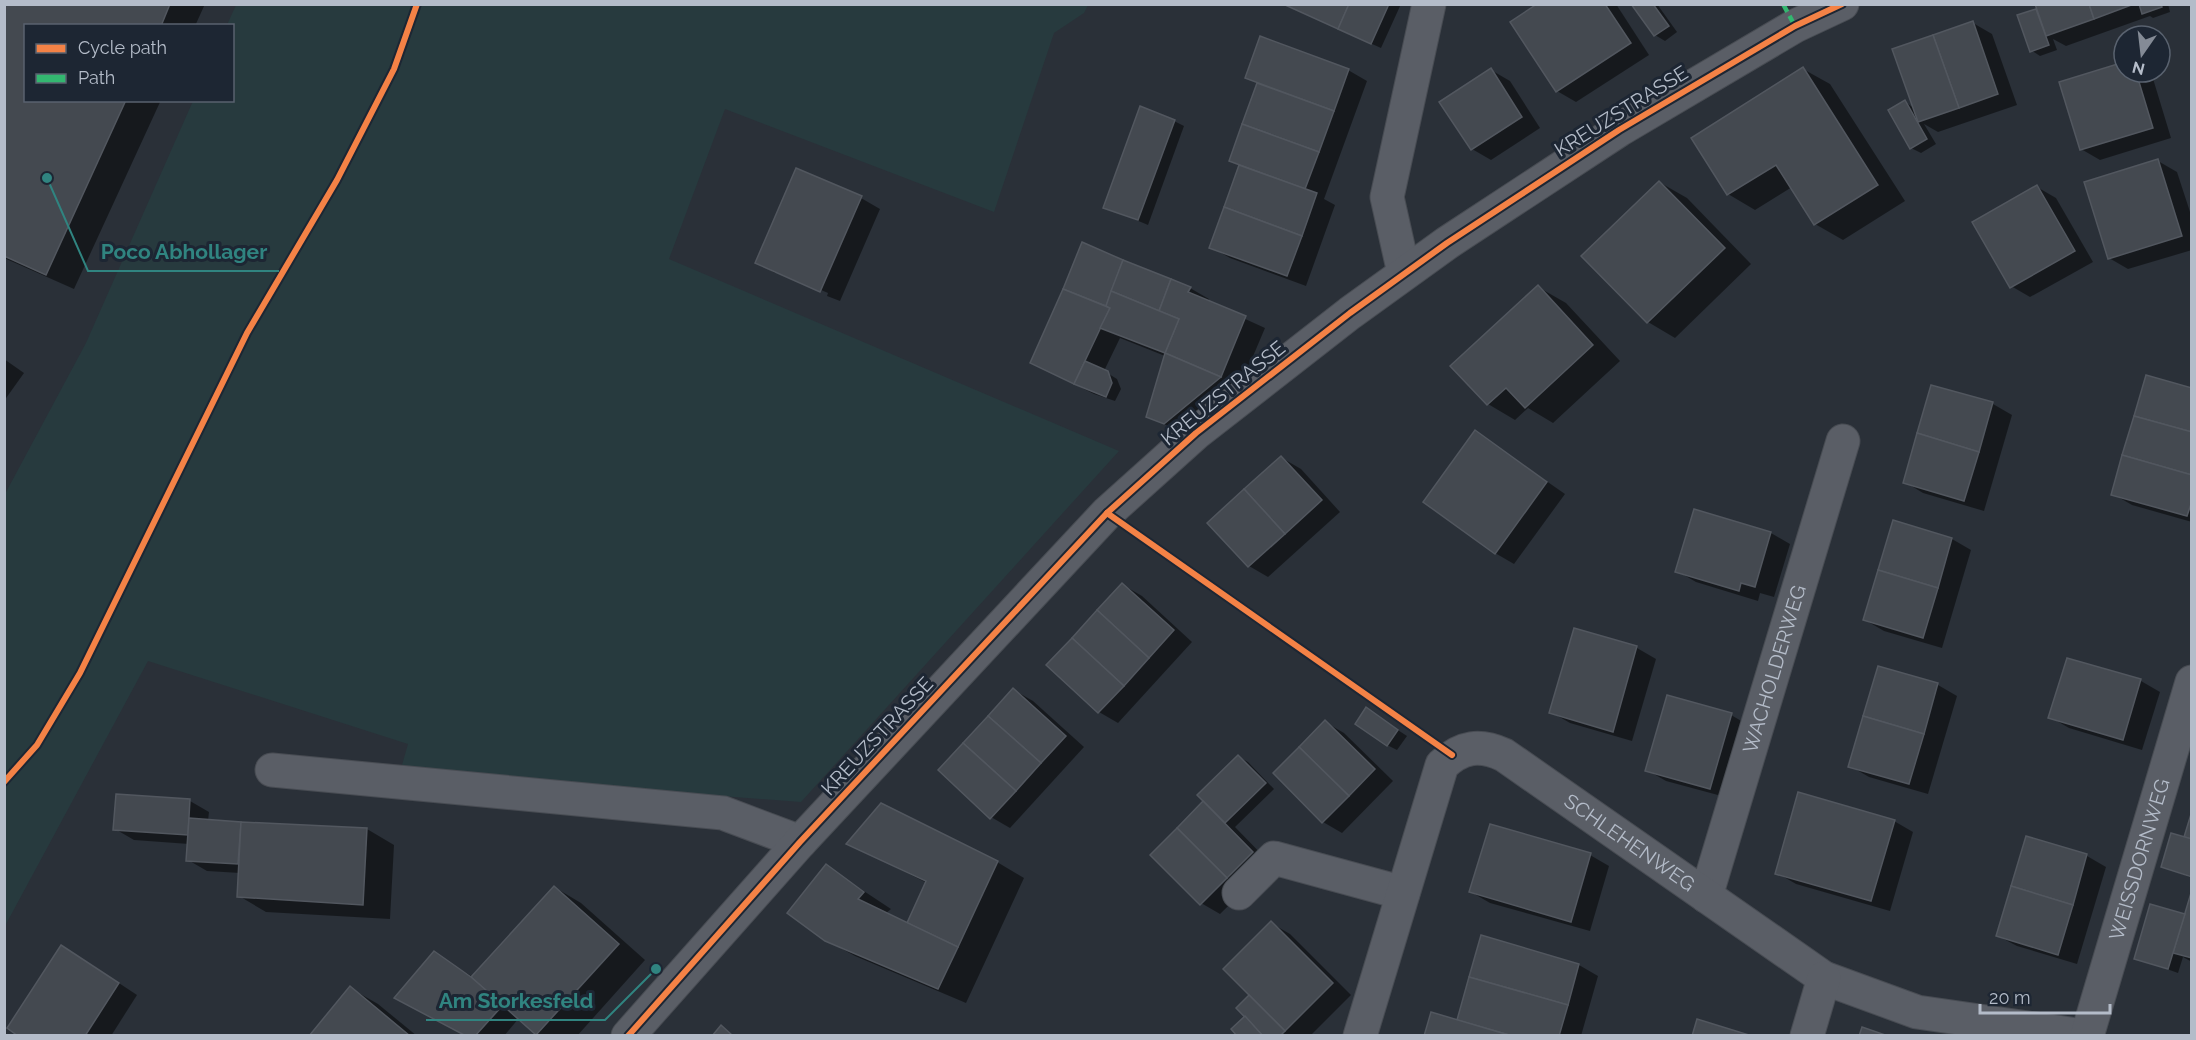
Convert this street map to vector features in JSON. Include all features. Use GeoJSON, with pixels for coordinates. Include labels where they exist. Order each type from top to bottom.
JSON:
{"type":"FeatureCollection","features":[{"type":"Feature","properties":{"kind":"street"},"geometry":{"type":"LineString","coordinates":[[1404,273],[1387,197],[1429,4]]}},
{"type":"Feature","properties":{"kind":"street","name":"KREUZSTRASSE"},"geometry":{"type":"LineString","coordinates":[[628,1035],[800,842],[1107,513],[1196,433],[1404,273],[1789,15],[1842,4]]}},
{"type":"Feature","properties":{"kind":"street","name":"WACHOLDERWEG"},"geometry":{"type":"LineString","coordinates":[[1706,896],[1843,441]]}},
{"type":"Feature","properties":{"kind":"street","name":"WEISSDORNWEG"},"geometry":{"type":"LineString","coordinates":[[2085,1035],[2192,682]]}},
{"type":"Feature","properties":{"kind":"street","name":"SCHLEHENWEG"},"geometry":{"type":"LineString","coordinates":[[1360,1035],[1442,765],[1452,755],[1467,748],[1488,748],[1504,755],[1824,978],[1917,1012],[2085,1035]]}},
{"type":"Feature","properties":{"kind":"street"},"geometry":{"type":"LineString","coordinates":[[273,770],[723,813],[800,842]]}},
{"type":"Feature","properties":{"kind":"street"},"geometry":{"type":"LineString","coordinates":[[1239,893],[1274,858],[1403,893]]}},
{"type":"Feature","properties":{"kind":"street"},"geometry":{"type":"LineString","coordinates":[[1807,1035],[1824,978]]}},
{"type":"Feature","properties":{"kind":"green space"},"geometry":{"type":"Polygon","coordinates":[[[236,5],[1088,5],[1084,13],[1054,33],[994,212],[725,109],[669,259],[1119,451],[801,802],[400,772],[408,744],[148,661],[5,926],[5,494],[86,343],[193,102],[234,102],[234,24],[227,24],[236,5]]]}},
{"type":"Feature","properties":{"kind":"building"},"geometry":{"type":"Polygon","coordinates":[[[4,4],[170,4],[162,24],[24,24],[24,102],[125,102],[46,275],[4,256],[4,4]]]}},
{"type":"Feature","properties":{"kind":"building"},"geometry":{"type":"Polygon","coordinates":[[[1283,4],[1349,4],[1338,29],[1283,4]]]}},
{"type":"Feature","properties":{"kind":"building"},"geometry":{"type":"Polygon","coordinates":[[[1349,4],[1389,4],[1371,44],[1338,29],[1349,4]]]}},
{"type":"Feature","properties":{"kind":"building"},"geometry":{"type":"Polygon","coordinates":[[[1537,4],[1605,4],[1631,43],[1556,92],[1510,22],[1537,4]]]}},
{"type":"Feature","properties":{"kind":"building"},"geometry":{"type":"Polygon","coordinates":[[[1631,4],[1653,4],[1669,26],[1654,36],[1631,4]]]}},
{"type":"Feature","properties":{"kind":"building"},"geometry":{"type":"Polygon","coordinates":[[[2035,4],[2089,4],[2094,19],[2046,36],[2035,4]]]}},
{"type":"Feature","properties":{"kind":"building"},"geometry":{"type":"Polygon","coordinates":[[[2089,4],[2134,4],[2094,19],[2089,4]]]}},
{"type":"Feature","properties":{"kind":"building"},"geometry":{"type":"Polygon","coordinates":[[[2139,4],[2161,4],[2162,7],[2142,14],[2139,4]]]}},
{"type":"Feature","properties":{"kind":"building"},"geometry":{"type":"Polygon","coordinates":[[[2036,9],[2049,45],[2030,52],[2017,15],[2036,9]]]}},
{"type":"Feature","properties":{"kind":"building"},"geometry":{"type":"Polygon","coordinates":[[[1973,21],[1998,94],[1959,108],[1933,35],[1973,21]]]}},
{"type":"Feature","properties":{"kind":"building"},"geometry":{"type":"Polygon","coordinates":[[[1933,35],[1959,108],[1918,122],[1892,49],[1933,35]]]}},
{"type":"Feature","properties":{"kind":"building"},"geometry":{"type":"Polygon","coordinates":[[[1260,36],[1349,69],[1334,111],[1245,78],[1260,36]]]}},
{"type":"Feature","properties":{"kind":"building"},"geometry":{"type":"Polygon","coordinates":[[[2112,66],[2112,84],[2140,84],[2153,128],[2080,150],[2059,82],[2112,66]]]}},
{"type":"Feature","properties":{"kind":"building"},"geometry":{"type":"Polygon","coordinates":[[[1803,67],[1878,185],[1814,225],[1776,165],[1727,195],[1691,138],[1803,67]]]}},
{"type":"Feature","properties":{"kind":"building"},"geometry":{"type":"Polygon","coordinates":[[[1491,68],[1522,117],[1471,150],[1439,102],[1491,68]]]}},
{"type":"Feature","properties":{"kind":"building"},"geometry":{"type":"Polygon","coordinates":[[[1257,83],[1334,111],[1319,152],[1242,124],[1257,83]]]}},
{"type":"Feature","properties":{"kind":"building"},"geometry":{"type":"Polygon","coordinates":[[[1905,100],[1927,139],[1910,149],[1888,110],[1905,100]]]}},
{"type":"Feature","properties":{"kind":"building"},"geometry":{"type":"Polygon","coordinates":[[[1140,106],[1175,120],[1138,220],[1103,208],[1140,106]]]}},
{"type":"Feature","properties":{"kind":"building"},"geometry":{"type":"Polygon","coordinates":[[[1242,124],[1319,152],[1305,189],[1229,161],[1242,124]]]}},
{"type":"Feature","properties":{"kind":"building"},"geometry":{"type":"Polygon","coordinates":[[[2158,159],[2182,236],[2108,259],[2084,182],[2158,159]]]}},
{"type":"Feature","properties":{"kind":"building"},"geometry":{"type":"Polygon","coordinates":[[[1239,165],[1317,193],[1302,236],[1224,207],[1239,165]]]}},
{"type":"Feature","properties":{"kind":"building"},"geometry":{"type":"Polygon","coordinates":[[[796,168],[862,196],[820,292],[755,263],[796,168]]]}},
{"type":"Feature","properties":{"kind":"building"},"geometry":{"type":"Polygon","coordinates":[[[1659,181],[1725,248],[1647,323],[1581,256],[1659,181]]]}},
{"type":"Feature","properties":{"kind":"building"},"geometry":{"type":"Polygon","coordinates":[[[2037,185],[2075,251],[2010,288],[1972,222],[2037,185]]]}},
{"type":"Feature","properties":{"kind":"building"},"geometry":{"type":"Polygon","coordinates":[[[1224,207],[1302,236],[1287,276],[1209,248],[1224,207]]]}},
{"type":"Feature","properties":{"kind":"building"},"geometry":{"type":"Polygon","coordinates":[[[1082,242],[1123,260],[1106,306],[1063,289],[1082,242]]]}},
{"type":"Feature","properties":{"kind":"building"},"geometry":{"type":"Polygon","coordinates":[[[1123,260],[1171,279],[1159,311],[1111,291],[1123,260]]]}},
{"type":"Feature","properties":{"kind":"building"},"geometry":{"type":"Polygon","coordinates":[[[1171,279],[1191,287],[1188,292],[1246,316],[1221,377],[1165,353],[1179,319],[1159,311],[1171,279]]]}},
{"type":"Feature","properties":{"kind":"building"},"geometry":{"type":"Polygon","coordinates":[[[1538,285],[1593,345],[1525,408],[1506,388],[1487,405],[1450,366],[1538,285]]]}},
{"type":"Feature","properties":{"kind":"building"},"geometry":{"type":"Polygon","coordinates":[[[1063,289],[1110,308],[1074,384],[1030,363],[1063,289]]]}},
{"type":"Feature","properties":{"kind":"building"},"geometry":{"type":"Polygon","coordinates":[[[1111,291],[1179,319],[1165,353],[1100,328],[1110,308],[1106,306],[1111,291]]]}},
{"type":"Feature","properties":{"kind":"building"},"geometry":{"type":"Polygon","coordinates":[[[1165,353],[1221,377],[1164,424],[1146,417],[1165,353]]]}},
{"type":"Feature","properties":{"kind":"building"},"geometry":{"type":"Polygon","coordinates":[[[1085,361],[1108,371],[1112,383],[1106,397],[1074,384],[1085,361]]]}},
{"type":"Feature","properties":{"kind":"building"},"geometry":{"type":"Polygon","coordinates":[[[2146,375],[2192,388],[2192,432],[2134,416],[2146,375]]]}},
{"type":"Feature","properties":{"kind":"building"},"geometry":{"type":"Polygon","coordinates":[[[1931,385],[1993,402],[1979,452],[1917,433],[1931,385]]]}},
{"type":"Feature","properties":{"kind":"building"},"geometry":{"type":"Polygon","coordinates":[[[2134,416],[2192,432],[2192,475],[2122,455],[2134,416]]]}},
{"type":"Feature","properties":{"kind":"building"},"geometry":{"type":"Polygon","coordinates":[[[1475,430],[1547,482],[1495,554],[1423,502],[1475,430]]]}},
{"type":"Feature","properties":{"kind":"building"},"geometry":{"type":"Polygon","coordinates":[[[1917,433],[1979,452],[1964,501],[1903,483],[1917,433]]]}},
{"type":"Feature","properties":{"kind":"building"},"geometry":{"type":"Polygon","coordinates":[[[2122,455],[2192,475],[2192,501],[2187,516],[2111,495],[2122,455]]]}},
{"type":"Feature","properties":{"kind":"building"},"geometry":{"type":"Polygon","coordinates":[[[1281,456],[1322,500],[1285,534],[1244,489],[1281,456]]]}},
{"type":"Feature","properties":{"kind":"building"},"geometry":{"type":"Polygon","coordinates":[[[1244,489],[1285,534],[1248,567],[1207,523],[1244,489]]]}},
{"type":"Feature","properties":{"kind":"building"},"geometry":{"type":"Polygon","coordinates":[[[1694,509],[1771,532],[1755,587],[1741,583],[1739,591],[1675,572],[1694,509]]]}},
{"type":"Feature","properties":{"kind":"building"},"geometry":{"type":"Polygon","coordinates":[[[1893,520],[1952,538],[1938,588],[1878,570],[1893,520]]]}},
{"type":"Feature","properties":{"kind":"building"},"geometry":{"type":"Polygon","coordinates":[[[1878,570],[1938,588],[1923,638],[1863,620],[1878,570]]]}},
{"type":"Feature","properties":{"kind":"building"},"geometry":{"type":"Polygon","coordinates":[[[1122,583],[1174,630],[1149,658],[1097,610],[1122,583]]]}},
{"type":"Feature","properties":{"kind":"building"},"geometry":{"type":"Polygon","coordinates":[[[1097,610],[1149,658],[1124,686],[1072,638],[1097,610]]]}},
{"type":"Feature","properties":{"kind":"building"},"geometry":{"type":"Polygon","coordinates":[[[1574,628],[1637,646],[1613,732],[1549,713],[1574,628]]]}},
{"type":"Feature","properties":{"kind":"building"},"geometry":{"type":"Polygon","coordinates":[[[1072,638],[1124,686],[1098,713],[1046,665],[1072,638]]]}},
{"type":"Feature","properties":{"kind":"building"},"geometry":{"type":"Polygon","coordinates":[[[2067,658],[2141,679],[2123,740],[2048,718],[2067,658]]]}},
{"type":"Feature","properties":{"kind":"building"},"geometry":{"type":"Polygon","coordinates":[[[1878,666],[1938,683],[1924,734],[1863,716],[1878,666]]]}},
{"type":"Feature","properties":{"kind":"building"},"geometry":{"type":"Polygon","coordinates":[[[1013,688],[1066,736],[1041,763],[988,716],[1013,688]]]}},
{"type":"Feature","properties":{"kind":"building"},"geometry":{"type":"Polygon","coordinates":[[[1667,695],[1732,713],[1710,789],[1645,771],[1667,695]]]}},
{"type":"Feature","properties":{"kind":"building"},"geometry":{"type":"Polygon","coordinates":[[[1366,707],[1398,730],[1387,746],[1355,724],[1366,707]]]}},
{"type":"Feature","properties":{"kind":"building"},"geometry":{"type":"Polygon","coordinates":[[[988,716],[1041,763],[1016,791],[963,743],[988,716]]]}},
{"type":"Feature","properties":{"kind":"building"},"geometry":{"type":"Polygon","coordinates":[[[1863,716],[1924,734],[1909,784],[1848,767],[1863,716]]]}},
{"type":"Feature","properties":{"kind":"building"},"geometry":{"type":"Polygon","coordinates":[[[1325,720],[1375,769],[1349,796],[1299,747],[1325,720]]]}},
{"type":"Feature","properties":{"kind":"building"},"geometry":{"type":"Polygon","coordinates":[[[963,743],[1016,791],[990,819],[938,770],[963,743]]]}},
{"type":"Feature","properties":{"kind":"building"},"geometry":{"type":"Polygon","coordinates":[[[1299,747],[1349,796],[1322,823],[1273,773],[1299,747]]]}},
{"type":"Feature","properties":{"kind":"building"},"geometry":{"type":"Polygon","coordinates":[[[1238,755],[1266,783],[1225,823],[1197,795],[1238,755]]]}},
{"type":"Feature","properties":{"kind":"building"},"geometry":{"type":"Polygon","coordinates":[[[1798,792],[1895,820],[1871,901],[1775,874],[1798,792]]]}},
{"type":"Feature","properties":{"kind":"building"},"geometry":{"type":"Polygon","coordinates":[[[116,794],[190,799],[188,835],[113,830],[116,794]]]}},
{"type":"Feature","properties":{"kind":"building"},"geometry":{"type":"Polygon","coordinates":[[[1203,801],[1253,852],[1227,878],[1177,828],[1203,801]]]}},
{"type":"Feature","properties":{"kind":"building"},"geometry":{"type":"Polygon","coordinates":[[[881,803],[998,861],[958,947],[907,923],[926,881],[846,844],[881,803]]]}},
{"type":"Feature","properties":{"kind":"building"},"geometry":{"type":"Polygon","coordinates":[[[2192,811],[2192,839],[2184,837],[2192,811]]]}},
{"type":"Feature","properties":{"kind":"building"},"geometry":{"type":"Polygon","coordinates":[[[189,818],[241,822],[238,864],[186,861],[189,818]]]}},
{"type":"Feature","properties":{"kind":"building"},"geometry":{"type":"Polygon","coordinates":[[[241,822],[367,828],[363,905],[237,897],[241,822]]]}},
{"type":"Feature","properties":{"kind":"building"},"geometry":{"type":"Polygon","coordinates":[[[1490,824],[1591,853],[1571,922],[1469,892],[1490,824]]]}},
{"type":"Feature","properties":{"kind":"building"},"geometry":{"type":"Polygon","coordinates":[[[1177,828],[1227,878],[1200,905],[1150,855],[1177,828]]]}},
{"type":"Feature","properties":{"kind":"building"},"geometry":{"type":"Polygon","coordinates":[[[2171,833],[2192,839],[2192,877],[2161,867],[2171,833]]]}},
{"type":"Feature","properties":{"kind":"building"},"geometry":{"type":"Polygon","coordinates":[[[2026,836],[2087,854],[2073,905],[2011,886],[2026,836]]]}},
{"type":"Feature","properties":{"kind":"building"},"geometry":{"type":"Polygon","coordinates":[[[826,864],[864,892],[858,899],[958,947],[938,989],[825,941],[787,913],[826,864]]]}},
{"type":"Feature","properties":{"kind":"building"},"geometry":{"type":"Polygon","coordinates":[[[554,886],[619,944],[536,1035],[471,977],[554,886]]]}},
{"type":"Feature","properties":{"kind":"building"},"geometry":{"type":"Polygon","coordinates":[[[2011,886],[2073,905],[2058,955],[1996,936],[2011,886]]]}},
{"type":"Feature","properties":{"kind":"building"},"geometry":{"type":"Polygon","coordinates":[[[2192,893],[2192,958],[2173,953],[2192,893]]]}},
{"type":"Feature","properties":{"kind":"building"},"geometry":{"type":"Polygon","coordinates":[[[2150,904],[2185,914],[2168,969],[2134,959],[2150,904]]]}},
{"type":"Feature","properties":{"kind":"building"},"geometry":{"type":"Polygon","coordinates":[[[1271,921],[1333,983],[1285,1031],[1223,969],[1271,921]]]}},
{"type":"Feature","properties":{"kind":"building"},"geometry":{"type":"Polygon","coordinates":[[[1481,935],[1579,964],[1568,1005],[1469,977],[1481,935]]]}},
{"type":"Feature","properties":{"kind":"building"},"geometry":{"type":"Polygon","coordinates":[[[61,945],[119,983],[85,1036],[18,1036],[7,1028],[61,945]]]}},
{"type":"Feature","properties":{"kind":"building"},"geometry":{"type":"Polygon","coordinates":[[[434,951],[471,977],[503,1005],[475,1036],[466,1036],[394,998],[434,951]]]}},
{"type":"Feature","properties":{"kind":"building"},"geometry":{"type":"Polygon","coordinates":[[[1469,977],[1568,1005],[1559,1036],[1513,1036],[1457,1020],[1469,977]]]}},
{"type":"Feature","properties":{"kind":"building"},"geometry":{"type":"Polygon","coordinates":[[[350,986],[410,1036],[309,1036],[350,986]]]}},
{"type":"Feature","properties":{"kind":"building"},"geometry":{"type":"Polygon","coordinates":[[[1249,995],[1285,1031],[1280,1036],[1263,1036],[1236,1008],[1249,995]]]}},
{"type":"Feature","properties":{"kind":"building"},"geometry":{"type":"Polygon","coordinates":[[[1431,1012],[1512,1036],[1424,1036],[1431,1012]]]}},
{"type":"Feature","properties":{"kind":"building"},"geometry":{"type":"Polygon","coordinates":[[[1245,1016],[1263,1036],[1237,1036],[1231,1029],[1245,1016]]]}},
{"type":"Feature","properties":{"kind":"building"},"geometry":{"type":"Polygon","coordinates":[[[1697,1019],[1752,1036],[1692,1036],[1697,1019]]]}},
{"type":"Feature","properties":{"kind":"building"},"geometry":{"type":"Polygon","coordinates":[[[721,1025],[733,1036],[712,1036],[721,1025]]]}},
{"type":"Feature","properties":{"kind":"building"},"geometry":{"type":"Polygon","coordinates":[[[1862,1027],[1888,1036],[1859,1036],[1862,1027]]]}},
{"type":"Feature","properties":{"kind":"marked path"},"geometry":{"type":"LineString","coordinates":[[1783,4],[1795,26]]}},
{"type":"Feature","properties":{"kind":"cycle path"},"geometry":{"type":"LineString","coordinates":[[4,782],[37,745],[80,673],[247,333],[337,180],[394,69],[417,4]]}},
{"type":"Feature","properties":{"kind":"cycle path"},"geometry":{"type":"LineString","coordinates":[[628,1036],[800,842],[1107,513],[1196,433],[1350,313],[1447,243],[1619,130],[1795,26],[1842,4]]}},
{"type":"Feature","properties":{"kind":"cycle path"},"geometry":{"type":"LineString","coordinates":[[1107,513],[1452,755]]}},
{"type":"Feature","properties":{"kind":"place","name":"Poco Abhollager"},"geometry":{"type":"Point","coordinates":[47,178]}},
{"type":"Feature","properties":{"kind":"place","name":"Am Storkesfeld"},"geometry":{"type":"Point","coordinates":[656,969]}}]}
